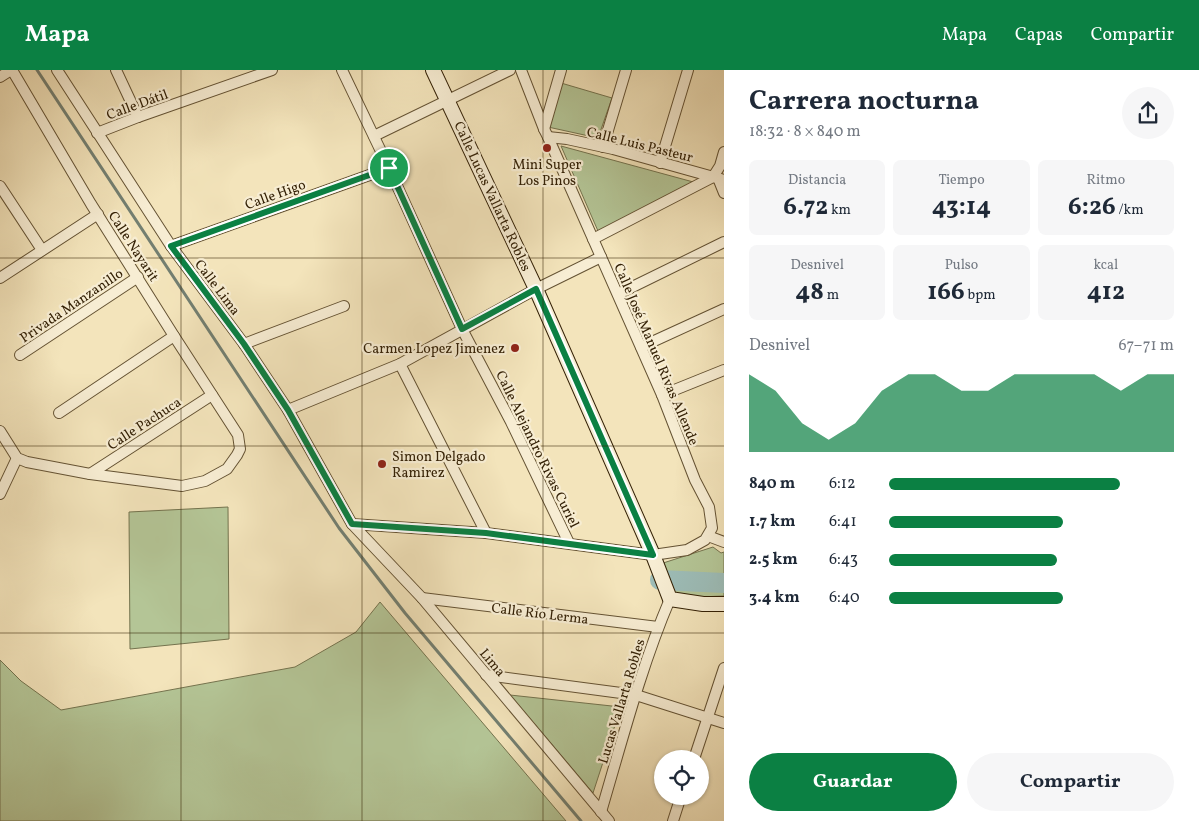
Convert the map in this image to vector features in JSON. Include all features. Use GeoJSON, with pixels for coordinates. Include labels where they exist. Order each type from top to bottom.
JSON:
{"type":"FeatureCollection","features":[{"type":"Feature","properties":{"kind":"street"},"geometry":{"type":"LineString","coordinates":[[0,77],[11,70]]}},
{"type":"Feature","properties":{"kind":"street","name":"Calle Nayarit"},"geometry":{"type":"LineString","coordinates":[[11,70],[98,214],[238,435],[240,449],[237,456],[227,469],[205,481],[182,486],[90,474]]}},
{"type":"Feature","properties":{"kind":"street","name":"Calle Lima"},"geometry":{"type":"LineString","coordinates":[[57,70],[171,246],[244,344],[288,410],[352,524]]}},
{"type":"Feature","properties":{"kind":"street"},"geometry":{"type":"LineString","coordinates":[[116,70],[138,117]]}},
{"type":"Feature","properties":{"kind":"street","name":"Calle Dátil"},"geometry":{"type":"LineString","coordinates":[[97,133],[272,70]]}},
{"type":"Feature","properties":{"kind":"street","name":"Calle Alejandro Rivas Curiel"},"geometry":{"type":"LineString","coordinates":[[342,70],[462,329],[511,422],[569,543]]}},
{"type":"Feature","properties":{"kind":"street","name":"Calle Lucas Vallarta Robles"},"geometry":{"type":"LineString","coordinates":[[433,70],[536,289],[653,555],[670,599]]}},
{"type":"Feature","properties":{"kind":"street"},"geometry":{"type":"LineString","coordinates":[[374,136],[510,70]]}},
{"type":"Feature","properties":{"kind":"street","name":"Calle José Manuel Rivas Allende"},"geometry":{"type":"LineString","coordinates":[[520,70],[662,395],[695,480],[709,507],[712,528],[708,536]]}},
{"type":"Feature","properties":{"kind":"street"},"geometry":{"type":"LineString","coordinates":[[546,133],[561,70]]}},
{"type":"Feature","properties":{"kind":"street"},"geometry":{"type":"LineString","coordinates":[[603,147],[626,70]]}},
{"type":"Feature","properties":{"kind":"street"},"geometry":{"type":"LineString","coordinates":[[660,162],[688,70]]}},
{"type":"Feature","properties":{"kind":"street","name":"Calle Luis Pasteur"},"geometry":{"type":"LineString","coordinates":[[546,133],[718,179]]}},
{"type":"Feature","properties":{"kind":"street"},"geometry":{"type":"LineString","coordinates":[[724,152],[718,179],[724,193]]}},
{"type":"Feature","properties":{"kind":"street","name":"Calle Higo"},"geometry":{"type":"LineString","coordinates":[[171,246],[389,168]]}},
{"type":"Feature","properties":{"kind":"street"},"geometry":{"type":"LineString","coordinates":[[593,238],[718,179]]}},
{"type":"Feature","properties":{"kind":"street"},"geometry":{"type":"LineString","coordinates":[[0,186],[42,250]]}},
{"type":"Feature","properties":{"kind":"street"},"geometry":{"type":"LineString","coordinates":[[0,278],[98,214]]}},
{"type":"Feature","properties":{"kind":"street"},"geometry":{"type":"LineString","coordinates":[[618,294],[724,242]]}},
{"type":"Feature","properties":{"kind":"street"},"geometry":{"type":"LineString","coordinates":[[288,410],[400,364],[536,289],[601,257]]}},
{"type":"Feature","properties":{"kind":"street","name":"Privada Manzanillo"},"geometry":{"type":"LineString","coordinates":[[20,355],[138,277]]}},
{"type":"Feature","properties":{"kind":"street"},"geometry":{"type":"LineString","coordinates":[[244,344],[344,306]]}},
{"type":"Feature","properties":{"kind":"street"},"geometry":{"type":"LineString","coordinates":[[641,347],[724,309]]}},
{"type":"Feature","properties":{"kind":"street"},"geometry":{"type":"LineString","coordinates":[[59,413],[174,336]]}},
{"type":"Feature","properties":{"kind":"street"},"geometry":{"type":"LineString","coordinates":[[400,364],[486,533]]}},
{"type":"Feature","properties":{"kind":"street"},"geometry":{"type":"LineString","coordinates":[[662,395],[724,370]]}},
{"type":"Feature","properties":{"kind":"street","name":"Calle Pachuca"},"geometry":{"type":"LineString","coordinates":[[90,474],[212,395]]}},
{"type":"Feature","properties":{"kind":"street"},"geometry":{"type":"LineString","coordinates":[[2,438],[17,458],[27,462],[90,474]]}},
{"type":"Feature","properties":{"kind":"street"},"geometry":{"type":"LineString","coordinates":[[0,494],[17,458]]}},
{"type":"Feature","properties":{"kind":"street"},"geometry":{"type":"LineString","coordinates":[[352,524],[486,533],[653,555],[688,550],[705,540],[708,536],[724,542]]}},
{"type":"Feature","properties":{"kind":"street","name":"Lima"},"geometry":{"type":"LineString","coordinates":[[352,524],[422,598],[609,821]]}},
{"type":"Feature","properties":{"kind":"street","name":"Calle Río Lerma"},"geometry":{"type":"LineString","coordinates":[[422,598],[658,627]]}},
{"type":"Feature","properties":{"kind":"street"},"geometry":{"type":"LineString","coordinates":[[670,599],[702,604],[724,604]]}},
{"type":"Feature","properties":{"kind":"street","name":"Lucas Vallarta Robles"},"geometry":{"type":"LineString","coordinates":[[601,812],[658,627],[670,599]]}},
{"type":"Feature","properties":{"kind":"street"},"geometry":{"type":"LineString","coordinates":[[697,750],[724,668]]}},
{"type":"Feature","properties":{"kind":"street"},"geometry":{"type":"LineString","coordinates":[[486,675],[636,695],[724,723]]}},
{"type":"Feature","properties":{"kind":"street"},"geometry":{"type":"LineString","coordinates":[[673,821],[678,805]]}},
{"type":"Feature","properties":{"kind":"green space"},"geometry":{"type":"Polygon","coordinates":[[[561,83],[612,98],[598,138],[548,127],[561,83]]]}},
{"type":"Feature","properties":{"kind":"green space"},"geometry":{"type":"Polygon","coordinates":[[[561,146],[697,183],[598,231],[561,146]]]}},
{"type":"Feature","properties":{"kind":"green space"},"geometry":{"type":"Polygon","coordinates":[[[228,507],[229,639],[130,649],[129,512],[228,507]]]}},
{"type":"Feature","properties":{"kind":"green space"},"geometry":{"type":"Polygon","coordinates":[[[713,547],[721,553],[724,552],[724,596],[672,598],[660,564],[713,547]]]}},
{"type":"Feature","properties":{"kind":"green space"},"geometry":{"type":"Polygon","coordinates":[[[380,602],[566,821],[0,821],[0,660],[21,681],[61,710],[295,667],[356,632],[380,602]]]}},
{"type":"Feature","properties":{"kind":"green space"},"geometry":{"type":"Polygon","coordinates":[[[510,695],[621,707],[593,793],[510,695]]]}},
{"type":"Feature","properties":{"kind":"waterway"},"geometry":{"type":"LineString","coordinates":[[37,70],[339,528],[405,613],[581,821]]}},
{"type":"Feature","properties":{"kind":"waterway"},"geometry":{"type":"LineString","coordinates":[[660,580],[724,583]]}},
{"type":"Feature","properties":{"kind":"place","name":"Mini Super Los Pinos"},"geometry":{"type":"Point","coordinates":[547,148]}},
{"type":"Feature","properties":{"kind":"place","name":"Carmen Lopez Jimenez"},"geometry":{"type":"Point","coordinates":[515,348]}},
{"type":"Feature","properties":{"kind":"place","name":"Simon Delgado Ramirez"},"geometry":{"type":"Point","coordinates":[382,464]}},
{"type":"Feature","properties":{"kind":"route"},"geometry":{"type":"LineString","coordinates":[[389,168],[462,329],[536,289],[653,555],[486,533],[352,524],[288,410],[244,344],[171,246],[389,168]]}}]}
